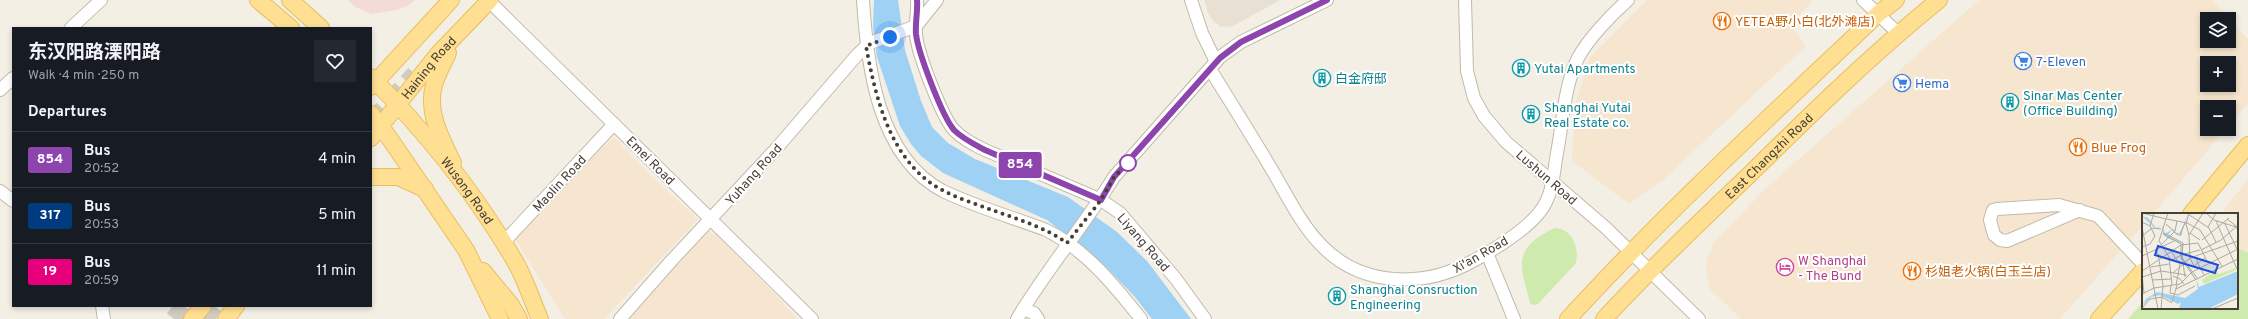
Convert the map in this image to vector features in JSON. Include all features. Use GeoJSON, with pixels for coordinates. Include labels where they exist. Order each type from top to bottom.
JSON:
{"type":"FeatureCollection","features":[{"type":"Feature","properties":{"kind":"main road"},"geometry":{"type":"LineString","coordinates":[[258,0],[290,27]]}},
{"type":"Feature","properties":{"kind":"main road"},"geometry":{"type":"LineString","coordinates":[[290,0],[320,27]]}},
{"type":"Feature","properties":{"kind":"main road"},"geometry":{"type":"LineString","coordinates":[[372,82],[451,0]]}},
{"type":"Feature","properties":{"kind":"main road","name":"East Changzhi Road"},"geometry":{"type":"LineString","coordinates":[[1568,319],[1630,252],[1726,157],[1878,14],[1896,0]]}},
{"type":"Feature","properties":{"kind":"main road","name":"East Changzhi Road"},"geometry":{"type":"LineString","coordinates":[[1604,319],[1650,271],[1795,129],[1898,33],[1939,0]]}},
{"type":"Feature","properties":{"kind":"main road","name":"Haining Road"},"geometry":{"type":"LineString","coordinates":[[374,126],[398,105],[438,54],[490,1]]}},
{"type":"Feature","properties":{"kind":"main road"},"geometry":{"type":"LineString","coordinates":[[460,32],[433,86],[432,103],[435,121],[463,184]]}},
{"type":"Feature","properties":{"kind":"main road","name":"Wusong Road"},"geometry":{"type":"LineString","coordinates":[[372,82],[398,105],[463,184],[503,243],[526,284],[540,319]]}},
{"type":"Feature","properties":{"kind":"main road"},"geometry":{"type":"LineString","coordinates":[[374,126],[425,189],[466,250],[511,305],[520,319]]}},
{"type":"Feature","properties":{"kind":"main road"},"geometry":{"type":"LineString","coordinates":[[2192,213],[2248,145]]}},
{"type":"Feature","properties":{"kind":"main road"},"geometry":{"type":"LineString","coordinates":[[372,177],[398,177],[425,189]]}},
{"type":"Feature","properties":{"kind":"main road"},"geometry":{"type":"LineString","coordinates":[[466,250],[500,319]]}},
{"type":"Feature","properties":{"kind":"main road"},"geometry":{"type":"LineString","coordinates":[[2099,319],[2142,272]]}},
{"type":"Feature","properties":{"kind":"main road"},"geometry":{"type":"LineString","coordinates":[[526,284],[551,319]]}},
{"type":"Feature","properties":{"kind":"main road"},"geometry":{"type":"LineString","coordinates":[[192,319],[202,307]]}},
{"type":"Feature","properties":{"kind":"main road"},"geometry":{"type":"LineString","coordinates":[[226,319],[235,307]]}},
{"type":"Feature","properties":{"kind":"street"},"geometry":{"type":"LineString","coordinates":[[72,27],[101,0]]}},
{"type":"Feature","properties":{"kind":"street"},"geometry":{"type":"LineString","coordinates":[[863,0],[886,121],[896,144],[910,166],[943,190],[1046,230],[1069,241],[1102,274],[1141,319]]}},
{"type":"Feature","properties":{"kind":"street","name":"Liyang Road"},"geometry":{"type":"LineString","coordinates":[[917,0],[916,26],[918,44],[940,105],[948,120],[960,136],[985,150],[1101,200],[1126,218],[1205,319]]}},
{"type":"Feature","properties":{"kind":"street"},"geometry":{"type":"LineString","coordinates":[[871,44],[916,26],[937,0]]}},
{"type":"Feature","properties":{"kind":"street","name":"Xi'an Road"},"geometry":{"type":"LineString","coordinates":[[1191,0],[1213,65],[1309,230],[1321,246],[1338,259],[1370,274],[1398,280],[1428,279],[1446,274],[1487,253],[1536,216],[1547,202],[1554,181],[1569,82],[1579,57],[1598,32],[1628,0]]}},
{"type":"Feature","properties":{"kind":"street"},"geometry":{"type":"LineString","coordinates":[[1020,314],[1069,241],[1101,200],[1114,177],[1213,65],[1241,42],[1327,0]]}},
{"type":"Feature","properties":{"kind":"street","name":"Lushun Road"},"geometry":{"type":"LineString","coordinates":[[1465,0],[1467,71],[1474,98],[1484,116],[1501,137],[1554,181],[1699,319]]}},
{"type":"Feature","properties":{"kind":"street"},"geometry":{"type":"LineString","coordinates":[[1863,0],[1898,33]]}},
{"type":"Feature","properties":{"kind":"street","name":"Emei Road"},"geometry":{"type":"LineString","coordinates":[[490,1],[812,319]]}},
{"type":"Feature","properties":{"kind":"street","name":"Yuhang Road"},"geometry":{"type":"LineString","coordinates":[[620,319],[672,260],[712,219],[871,44]]}},
{"type":"Feature","properties":{"kind":"street"},"geometry":{"type":"LineString","coordinates":[[0,90],[12,79]]}},
{"type":"Feature","properties":{"kind":"street","name":"Maolin Road"},"geometry":{"type":"LineString","coordinates":[[503,243],[614,124]]}},
{"type":"Feature","properties":{"kind":"street"},"geometry":{"type":"LineString","coordinates":[[0,192],[12,200]]}},
{"type":"Feature","properties":{"kind":"street"},"geometry":{"type":"LineString","coordinates":[[2080,210],[2007,241],[2000,240],[1994,235],[1990,220],[1993,210],[1997,209],[2059,205],[2080,210],[2098,216],[2142,263]]}},
{"type":"Feature","properties":{"kind":"street"},"geometry":{"type":"LineString","coordinates":[[1487,253],[1514,319]]}},
{"type":"Feature","properties":{"kind":"street"},"geometry":{"type":"LineString","coordinates":[[102,307],[104,319]]}},
{"type":"Feature","properties":{"kind":"street"},"geometry":{"type":"LineString","coordinates":[[1020,314],[1034,313],[1038,319]]}},
{"type":"Feature","properties":{"kind":"shaded area"},"geometry":{"type":"Polygon","coordinates":[[[348,0],[415,0],[407,6],[397,10],[372,14],[355,7],[348,0]]]}},
{"type":"Feature","properties":{"kind":"shaded area"},"geometry":{"type":"Polygon","coordinates":[[[1204,0],[1280,0],[1233,26],[1221,27],[1214,22],[1208,13],[1204,0]]]}},
{"type":"Feature","properties":{"kind":"shaded area"},"geometry":{"type":"Polygon","coordinates":[[[1647,0],[1813,0],[1791,25],[1806,46],[1663,180],[1629,204],[1572,161],[1575,105],[1590,57],[1647,0]]]}},
{"type":"Feature","properties":{"kind":"shaded area"},"geometry":{"type":"Polygon","coordinates":[[[1979,0],[2212,0],[2223,12],[2200,12],[2200,48],[2236,48],[2236,26],[2248,39],[2248,103],[2236,117],[2236,100],[2200,100],[2200,136],[2220,136],[2154,213],[2142,213],[2142,226],[2060,319],[1741,319],[1710,289],[1706,272],[1707,258],[1714,242],[1765,189],[1979,0]]]}},
{"type":"Feature","properties":{"kind":"shaded area"},"geometry":{"type":"Polygon","coordinates":[[[614,137],[650,175],[698,219],[604,319],[565,319],[513,236],[614,137]]]}},
{"type":"Feature","properties":{"kind":"shaded area"},"geometry":{"type":"Polygon","coordinates":[[[2248,180],[2248,253],[2238,249],[2238,213],[2226,213],[2223,210],[2248,180]]]}},
{"type":"Feature","properties":{"kind":"shaded area"},"geometry":{"type":"Polygon","coordinates":[[[700,231],[709,232],[716,235],[778,297],[797,319],[625,319],[700,231]]]}},
{"type":"Feature","properties":{"kind":"green space"},"geometry":{"type":"Polygon","coordinates":[[[1555,228],[1566,232],[1573,240],[1577,251],[1576,263],[1538,304],[1533,305],[1530,303],[1523,277],[1522,261],[1524,253],[1536,239],[1555,228]]]}},
{"type":"Feature","properties":{"kind":"green space"},"geometry":{"type":"Polygon","coordinates":[[[2238,248],[2248,253],[2248,319],[2128,319],[2142,303],[2142,309],[2238,309],[2238,248]]]}},
{"type":"Feature","properties":{"kind":"water"},"geometry":{"type":"Polygon","coordinates":[[[874,0],[898,0],[905,50],[921,101],[932,127],[948,143],[975,159],[1068,197],[1117,232],[1147,261],[1191,319],[1152,319],[1135,297],[1107,268],[1047,220],[943,173],[921,156],[911,144],[900,126],[877,57],[873,27],[874,0]]]}},
{"type":"Feature","properties":{"kind":"tunnel"},"geometry":{"type":"LineString","coordinates":[[372,121],[415,74]]}},
{"type":"Feature","properties":{"kind":"tunnel"},"geometry":{"type":"LineString","coordinates":[[174,319],[183,307]]}},
{"type":"Feature","properties":{"kind":"tunnel"},"geometry":{"type":"LineString","coordinates":[[204,319],[214,307]]}},
{"type":"Feature","properties":{"kind":"bus line","name":"854"},"geometry":{"type":"LineString","coordinates":[[917,0],[916,35],[918,44],[940,105],[953,129],[968,142],[1101,200],[1114,177],[1138,152],[1220,58],[1241,42],[1327,0]]}},
{"type":"Feature","properties":{"kind":"place","name":"YETEA野小白(北外滩店)"},"geometry":{"type":"Point","coordinates":[1722,21]}},
{"type":"Feature","properties":{"kind":"place","name":"7-Eleven"},"geometry":{"type":"Point","coordinates":[2023,61]}},
{"type":"Feature","properties":{"kind":"place","name":"Yutai Apartments"},"geometry":{"type":"Point","coordinates":[1521,68]}},
{"type":"Feature","properties":{"kind":"place","name":"白金府邸"},"geometry":{"type":"Point","coordinates":[1322,78]}},
{"type":"Feature","properties":{"kind":"place","name":"Hema"},"geometry":{"type":"Point","coordinates":[1902,83]}},
{"type":"Feature","properties":{"kind":"place","name":"Sinar Mas Center (Office Building)"},"geometry":{"type":"Point","coordinates":[2010,102]}},
{"type":"Feature","properties":{"kind":"place","name":"Shanghai Yutai Real Estate co."},"geometry":{"type":"Point","coordinates":[1531,114]}},
{"type":"Feature","properties":{"kind":"place","name":"Blue Frog"},"geometry":{"type":"Point","coordinates":[2078,147]}},
{"type":"Feature","properties":{"kind":"place","name":"W Shanghai - The Bund"},"geometry":{"type":"Point","coordinates":[1785,267]}},
{"type":"Feature","properties":{"kind":"place","name":"杉姐老火锅(白玉兰店)"},"geometry":{"type":"Point","coordinates":[1912,271]}},
{"type":"Feature","properties":{"kind":"place","name":"Shanghai Consruction Engineering"},"geometry":{"type":"Point","coordinates":[1337,296]}},
{"type":"Feature","properties":{"kind":"route"},"geometry":{"type":"LineString","coordinates":[[890,37],[875,41],[866,46],[879,100],[886,121],[896,144],[910,166],[921,176],[943,190],[955,196],[1046,230],[1067,243],[1101,200],[1114,177],[1128,163]]}}]}
